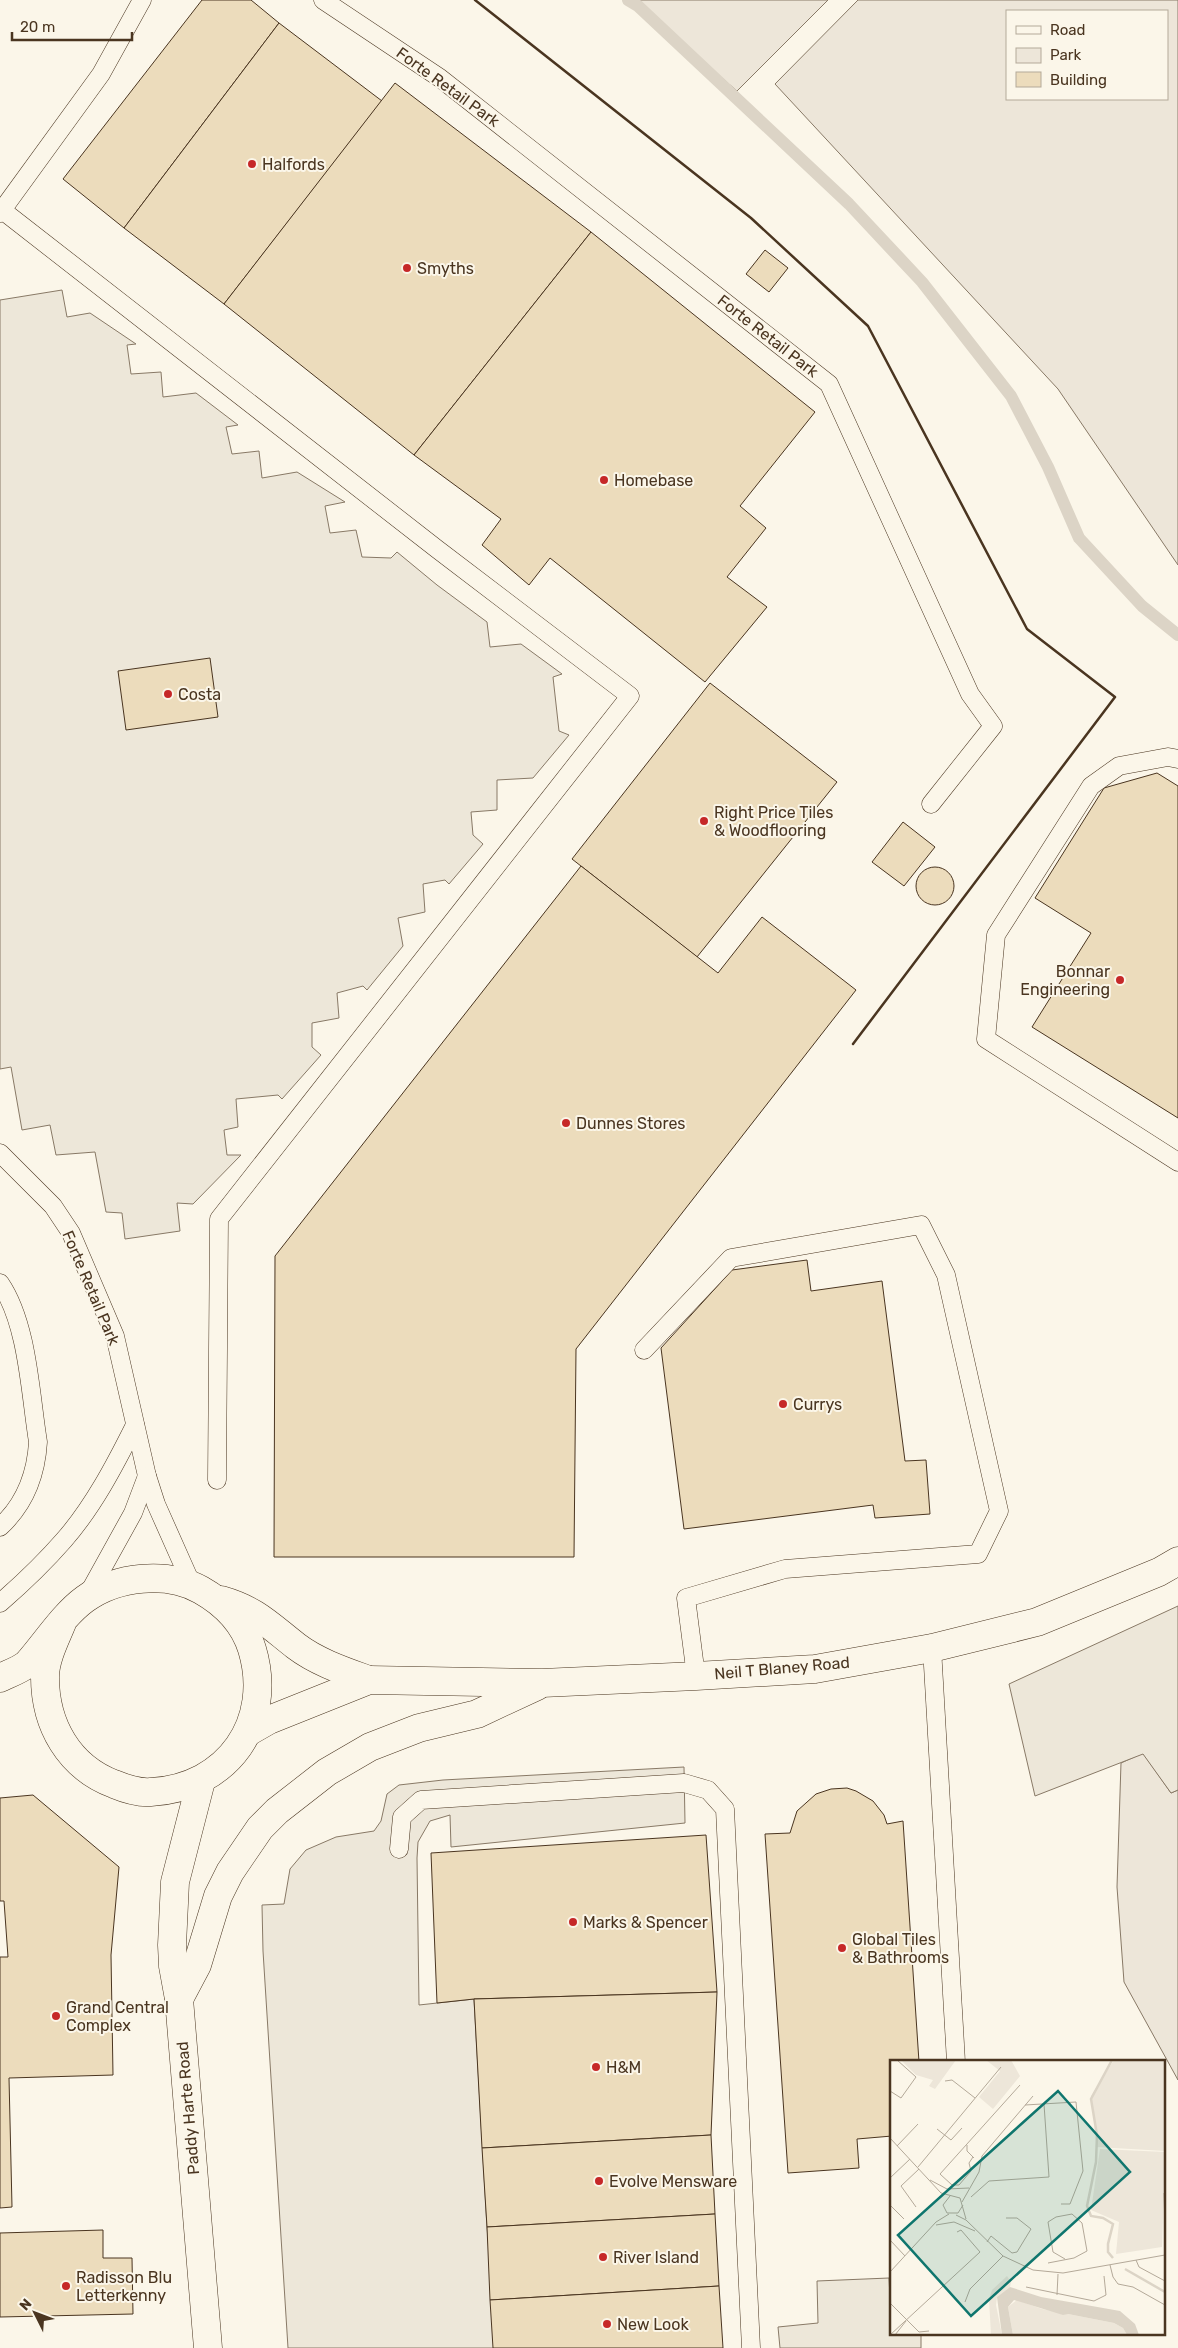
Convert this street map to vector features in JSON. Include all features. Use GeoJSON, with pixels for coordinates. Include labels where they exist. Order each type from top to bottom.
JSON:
{"type":"FeatureCollection","features":[{"type":"Feature","properties":{"kind":"main road","name":"Neil T Blaney Road"},"geometry":{"type":"LineString","coordinates":[[85,1599],[114,1585],[143,1578],[168,1579],[236,1604],[262,1617],[307,1652],[328,1664],[368,1680],[542,1683],[815,1669],[932,1648],[1037,1622],[1159,1572],[1178,1561]]}},
{"type":"Feature","properties":{"kind":"main road"},"geometry":{"type":"LineString","coordinates":[[62,1623],[52,1648],[45,1675],[47,1705],[57,1735],[76,1761],[98,1778],[128,1789],[150,1792],[176,1789],[201,1781],[231,1757],[248,1732],[258,1698],[258,1668],[249,1640],[236,1618],[204,1592]]}},
{"type":"Feature","properties":{"kind":"main road"},"geometry":{"type":"LineString","coordinates":[[0,1678],[25,1665],[85,1599]]}},
{"type":"Feature","properties":{"kind":"main road","name":"Neil T Blaney Road"},"geometry":{"type":"LineString","coordinates":[[248,1732],[269,1720],[368,1680]]}},
{"type":"Feature","properties":{"kind":"main road"},"geometry":{"type":"LineString","coordinates":[[179,1999],[197,1965],[218,1896],[230,1872],[260,1828],[277,1810],[327,1772],[370,1747],[419,1728],[477,1714],[542,1683]]}},
{"type":"Feature","properties":{"kind":"main road","name":"Paddy Harte Road"},"geometry":{"type":"LineString","coordinates":[[201,1781],[175,1882],[172,1946],[173,1966],[179,1999],[208,2348]]}},
{"type":"Feature","properties":{"kind":"lane"},"geometry":{"type":"LineString","coordinates":[[142,0],[100,74],[1,212],[444,555],[630,696],[219,1219],[217,1480]]}},
{"type":"Feature","properties":{"kind":"lane","name":"Forte Retail Park"},"geometry":{"type":"LineString","coordinates":[[323,0],[440,78],[829,384],[970,694],[993,726],[931,804]]}},
{"type":"Feature","properties":{"kind":"lane"},"geometry":{"type":"LineString","coordinates":[[1178,759],[1168,757],[1119,766],[1091,786],[996,935],[986,1039],[1178,1162]]}},
{"type":"Feature","properties":{"kind":"lane","name":"Forte Retail Park"},"geometry":{"type":"LineString","coordinates":[[0,1153],[53,1206],[71,1233],[115,1336],[147,1476],[156,1504],[204,1592]]}},
{"type":"Feature","properties":{"kind":"lane"},"geometry":{"type":"LineString","coordinates":[[644,1350],[731,1258],[921,1225],[946,1275],[998,1511],[978,1554],[785,1569],[686,1598],[696,1676]]}},
{"type":"Feature","properties":{"kind":"lane"},"geometry":{"type":"LineString","coordinates":[[0,1283],[9,1296],[22,1339],[38,1442],[37,1458],[30,1486],[13,1514],[0,1527]]}},
{"type":"Feature","properties":{"kind":"lane"},"geometry":{"type":"LineString","coordinates":[[0,1602],[40,1566],[65,1540],[98,1492],[135,1425]]}},
{"type":"Feature","properties":{"kind":"lane"},"geometry":{"type":"LineString","coordinates":[[85,1599],[133,1513],[147,1476]]}},
{"type":"Feature","properties":{"kind":"lane"},"geometry":{"type":"LineString","coordinates":[[932,1648],[956,2060]]}},
{"type":"Feature","properties":{"kind":"lane"},"geometry":{"type":"LineString","coordinates":[[398,1849],[402,1817],[421,1800],[684,1783],[708,1790],[725,1809],[751,2348]]}},
{"type":"Feature","properties":{"kind":"green space"},"geometry":{"type":"Polygon","coordinates":[[[632,0],[828,0],[737,91],[632,0]]]}},
{"type":"Feature","properties":{"kind":"green space"},"geometry":{"type":"Polygon","coordinates":[[[858,0],[1178,0],[1178,565],[1058,389],[775,84],[858,0]]]}},
{"type":"Feature","properties":{"kind":"green space"},"geometry":{"type":"Polygon","coordinates":[[[1143,1753],[1171,1793],[1178,1790],[1178,2080],[1124,1982],[1117,1887],[1121,1763],[1143,1753]]]}},
{"type":"Feature","properties":{"kind":"shaded area"},"geometry":{"type":"Polygon","coordinates":[[[62,290],[67,317],[90,313],[136,344],[127,345],[131,374],[161,372],[163,397],[196,393],[238,425],[226,427],[232,454],[259,451],[262,478],[297,472],[345,502],[325,506],[330,533],[356,530],[362,557],[391,558],[397,552],[487,622],[490,647],[521,644],[562,674],[553,677],[559,731],[569,735],[533,778],[497,780],[497,810],[471,812],[473,835],[483,844],[449,884],[445,880],[423,884],[425,912],[398,918],[403,946],[367,990],[363,986],[337,993],[339,1018],[312,1023],[312,1047],[321,1055],[282,1099],[278,1095],[236,1099],[238,1127],[224,1130],[227,1155],[241,1155],[193,1204],[177,1203],[180,1231],[125,1239],[122,1213],[106,1212],[95,1152],[56,1155],[50,1125],[22,1130],[11,1067],[0,1069],[0,300],[62,290]]]}},
{"type":"Feature","properties":{"kind":"shaded area"},"geometry":{"type":"Polygon","coordinates":[[[1178,1606],[1178,1790],[1171,1793],[1143,1754],[1035,1796],[1009,1684],[1178,1606]]]}},
{"type":"Feature","properties":{"kind":"shaded area"},"geometry":{"type":"Polygon","coordinates":[[[684,1767],[685,1823],[451,1847],[450,1815],[430,1821],[418,1842],[417,1858],[419,2005],[474,1999],[487,2227],[497,2348],[288,2348],[263,1951],[262,1905],[284,1904],[290,1869],[306,1850],[336,1837],[374,1831],[381,1821],[387,1794],[399,1785],[443,1780],[684,1767]]]}},
{"type":"Feature","properties":{"kind":"shaded area"},"geometry":{"type":"Polygon","coordinates":[[[889,2278],[890,2336],[921,2336],[921,2348],[780,2348],[778,2327],[818,2323],[817,2281],[889,2278]]]}},
{"type":"Feature","properties":{"kind":"building"},"geometry":{"type":"Polygon","coordinates":[[[202,0],[251,0],[279,23],[124,228],[63,179],[202,0]]]}},
{"type":"Feature","properties":{"kind":"building","name":"Halfords"},"geometry":{"type":"Polygon","coordinates":[[[279,23],[382,101],[224,304],[124,228],[279,23]]]}},
{"type":"Feature","properties":{"kind":"building","name":"Smyths"},"geometry":{"type":"Polygon","coordinates":[[[395,83],[591,232],[414,455],[224,304],[395,83]]]}},
{"type":"Feature","properties":{"kind":"building","name":"Homebase"},"geometry":{"type":"Polygon","coordinates":[[[591,232],[815,412],[740,506],[766,528],[727,577],[767,607],[705,682],[550,558],[529,585],[482,545],[501,519],[414,455],[591,232]]]}},
{"type":"Feature","properties":{"kind":"building"},"geometry":{"type":"Polygon","coordinates":[[[765,250],[788,268],[769,292],[746,274],[765,250]]]}},
{"type":"Feature","properties":{"kind":"building","name":"Costa"},"geometry":{"type":"Polygon","coordinates":[[[210,658],[218,717],[126,730],[118,671],[210,658]]]}},
{"type":"Feature","properties":{"kind":"building","name":"Right Price Tiles & Woodflooring"},"geometry":{"type":"Polygon","coordinates":[[[710,683],[837,782],[697,957],[572,859],[710,683]]]}},
{"type":"Feature","properties":{"kind":"building","name":"Bonnar Engineering"},"geometry":{"type":"Polygon","coordinates":[[[1157,773],[1178,786],[1178,1118],[1032,1027],[1091,933],[1035,898],[1104,788],[1157,773]]]}},
{"type":"Feature","properties":{"kind":"building"},"geometry":{"type":"Polygon","coordinates":[[[903,822],[935,847],[904,886],[872,862],[903,822]]]}},
{"type":"Feature","properties":{"kind":"building","name":"Dunnes Stores"},"geometry":{"type":"Polygon","coordinates":[[[581,866],[718,973],[762,917],[856,990],[576,1349],[574,1557],[274,1557],[275,1256],[581,866]]]}},
{"type":"Feature","properties":{"kind":"building"},"geometry":{"type":"Polygon","coordinates":[[[935,867],[948,873],[954,886],[948,899],[935,905],[922,899],[916,886],[922,873],[935,867]]]}},
{"type":"Feature","properties":{"kind":"building","name":"Currys"},"geometry":{"type":"Polygon","coordinates":[[[807,1260],[811,1291],[882,1281],[905,1461],[926,1460],[930,1514],[875,1518],[873,1505],[684,1529],[661,1348],[732,1270],[807,1260]]]}},
{"type":"Feature","properties":{"kind":"building","name":"Global Tiles & Bathrooms"},"geometry":{"type":"Polygon","coordinates":[[[847,1788],[873,1801],[884,1815],[887,1824],[903,1821],[919,2060],[890,2060],[890,2136],[857,2139],[859,2168],[788,2173],[765,1834],[790,1833],[797,1811],[816,1794],[831,1789],[847,1788]]]}},
{"type":"Feature","properties":{"kind":"building","name":"Grand Central Complex"},"geometry":{"type":"Polygon","coordinates":[[[33,1795],[119,1867],[111,1955],[113,2075],[9,2078],[12,2207],[0,2208],[0,1957],[8,1957],[4,1901],[0,1901],[0,1798],[33,1795]]]}},
{"type":"Feature","properties":{"kind":"building","name":"Marks & Spencer"},"geometry":{"type":"Polygon","coordinates":[[[706,1835],[717,1992],[474,1999],[437,2003],[431,1853],[706,1835]]]}},
{"type":"Feature","properties":{"kind":"building","name":"H&M"},"geometry":{"type":"Polygon","coordinates":[[[717,1992],[711,2135],[482,2148],[474,1999],[717,1992]]]}},
{"type":"Feature","properties":{"kind":"building","name":"Evolve Mensware"},"geometry":{"type":"Polygon","coordinates":[[[711,2135],[715,2214],[487,2227],[482,2148],[711,2135]]]}},
{"type":"Feature","properties":{"kind":"building","name":"River Island"},"geometry":{"type":"Polygon","coordinates":[[[715,2214],[719,2286],[490,2300],[487,2227],[715,2214]]]}},
{"type":"Feature","properties":{"kind":"building","name":"Radisson Blu Letterkenny"},"geometry":{"type":"Polygon","coordinates":[[[103,2230],[103,2258],[132,2258],[133,2314],[0,2317],[0,2233],[103,2230]]]}},
{"type":"Feature","properties":{"kind":"building","name":"New Look"},"geometry":{"type":"Polygon","coordinates":[[[719,2286],[723,2348],[493,2348],[490,2300],[719,2286]]]}},
{"type":"Feature","properties":{"kind":"waterway"},"geometry":{"type":"LineString","coordinates":[[628,0],[638,6],[849,204],[922,282],[1011,396],[1048,467],[1079,538],[1142,606],[1178,635]]}},
{"type":"Feature","properties":{"kind":"wall"},"geometry":{"type":"LineString","coordinates":[[475,0],[751,218],[868,326],[1027,629],[1115,697],[853,1044]]}},
{"type":"Feature","properties":{"kind":"place","name":"Halfords"},"geometry":{"type":"Point","coordinates":[252,164]}},
{"type":"Feature","properties":{"kind":"place","name":"Smyths"},"geometry":{"type":"Point","coordinates":[407,268]}},
{"type":"Feature","properties":{"kind":"place","name":"Homebase"},"geometry":{"type":"Point","coordinates":[604,480]}},
{"type":"Feature","properties":{"kind":"place","name":"Costa"},"geometry":{"type":"Point","coordinates":[168,694]}},
{"type":"Feature","properties":{"kind":"place","name":"Right Price Tiles & Woodflooring"},"geometry":{"type":"Point","coordinates":[704,821]}},
{"type":"Feature","properties":{"kind":"place","name":"Bonnar Engineering"},"geometry":{"type":"Point","coordinates":[1120,980]}},
{"type":"Feature","properties":{"kind":"place","name":"Dunnes Stores"},"geometry":{"type":"Point","coordinates":[566,1123]}},
{"type":"Feature","properties":{"kind":"place","name":"Currys"},"geometry":{"type":"Point","coordinates":[783,1404]}},
{"type":"Feature","properties":{"kind":"place","name":"Marks & Spencer"},"geometry":{"type":"Point","coordinates":[573,1922]}},
{"type":"Feature","properties":{"kind":"place","name":"Global Tiles & Bathrooms"},"geometry":{"type":"Point","coordinates":[842,1948]}},
{"type":"Feature","properties":{"kind":"place","name":"Grand Central Complex"},"geometry":{"type":"Point","coordinates":[56,2016]}},
{"type":"Feature","properties":{"kind":"place","name":"H&M"},"geometry":{"type":"Point","coordinates":[596,2067]}},
{"type":"Feature","properties":{"kind":"place","name":"Evolve Mensware"},"geometry":{"type":"Point","coordinates":[599,2181]}},
{"type":"Feature","properties":{"kind":"place","name":"River Island"},"geometry":{"type":"Point","coordinates":[603,2257]}},
{"type":"Feature","properties":{"kind":"place","name":"Radisson Blu Letterkenny"},"geometry":{"type":"Point","coordinates":[66,2286]}},
{"type":"Feature","properties":{"kind":"place","name":"New Look"},"geometry":{"type":"Point","coordinates":[607,2324]}}]}
